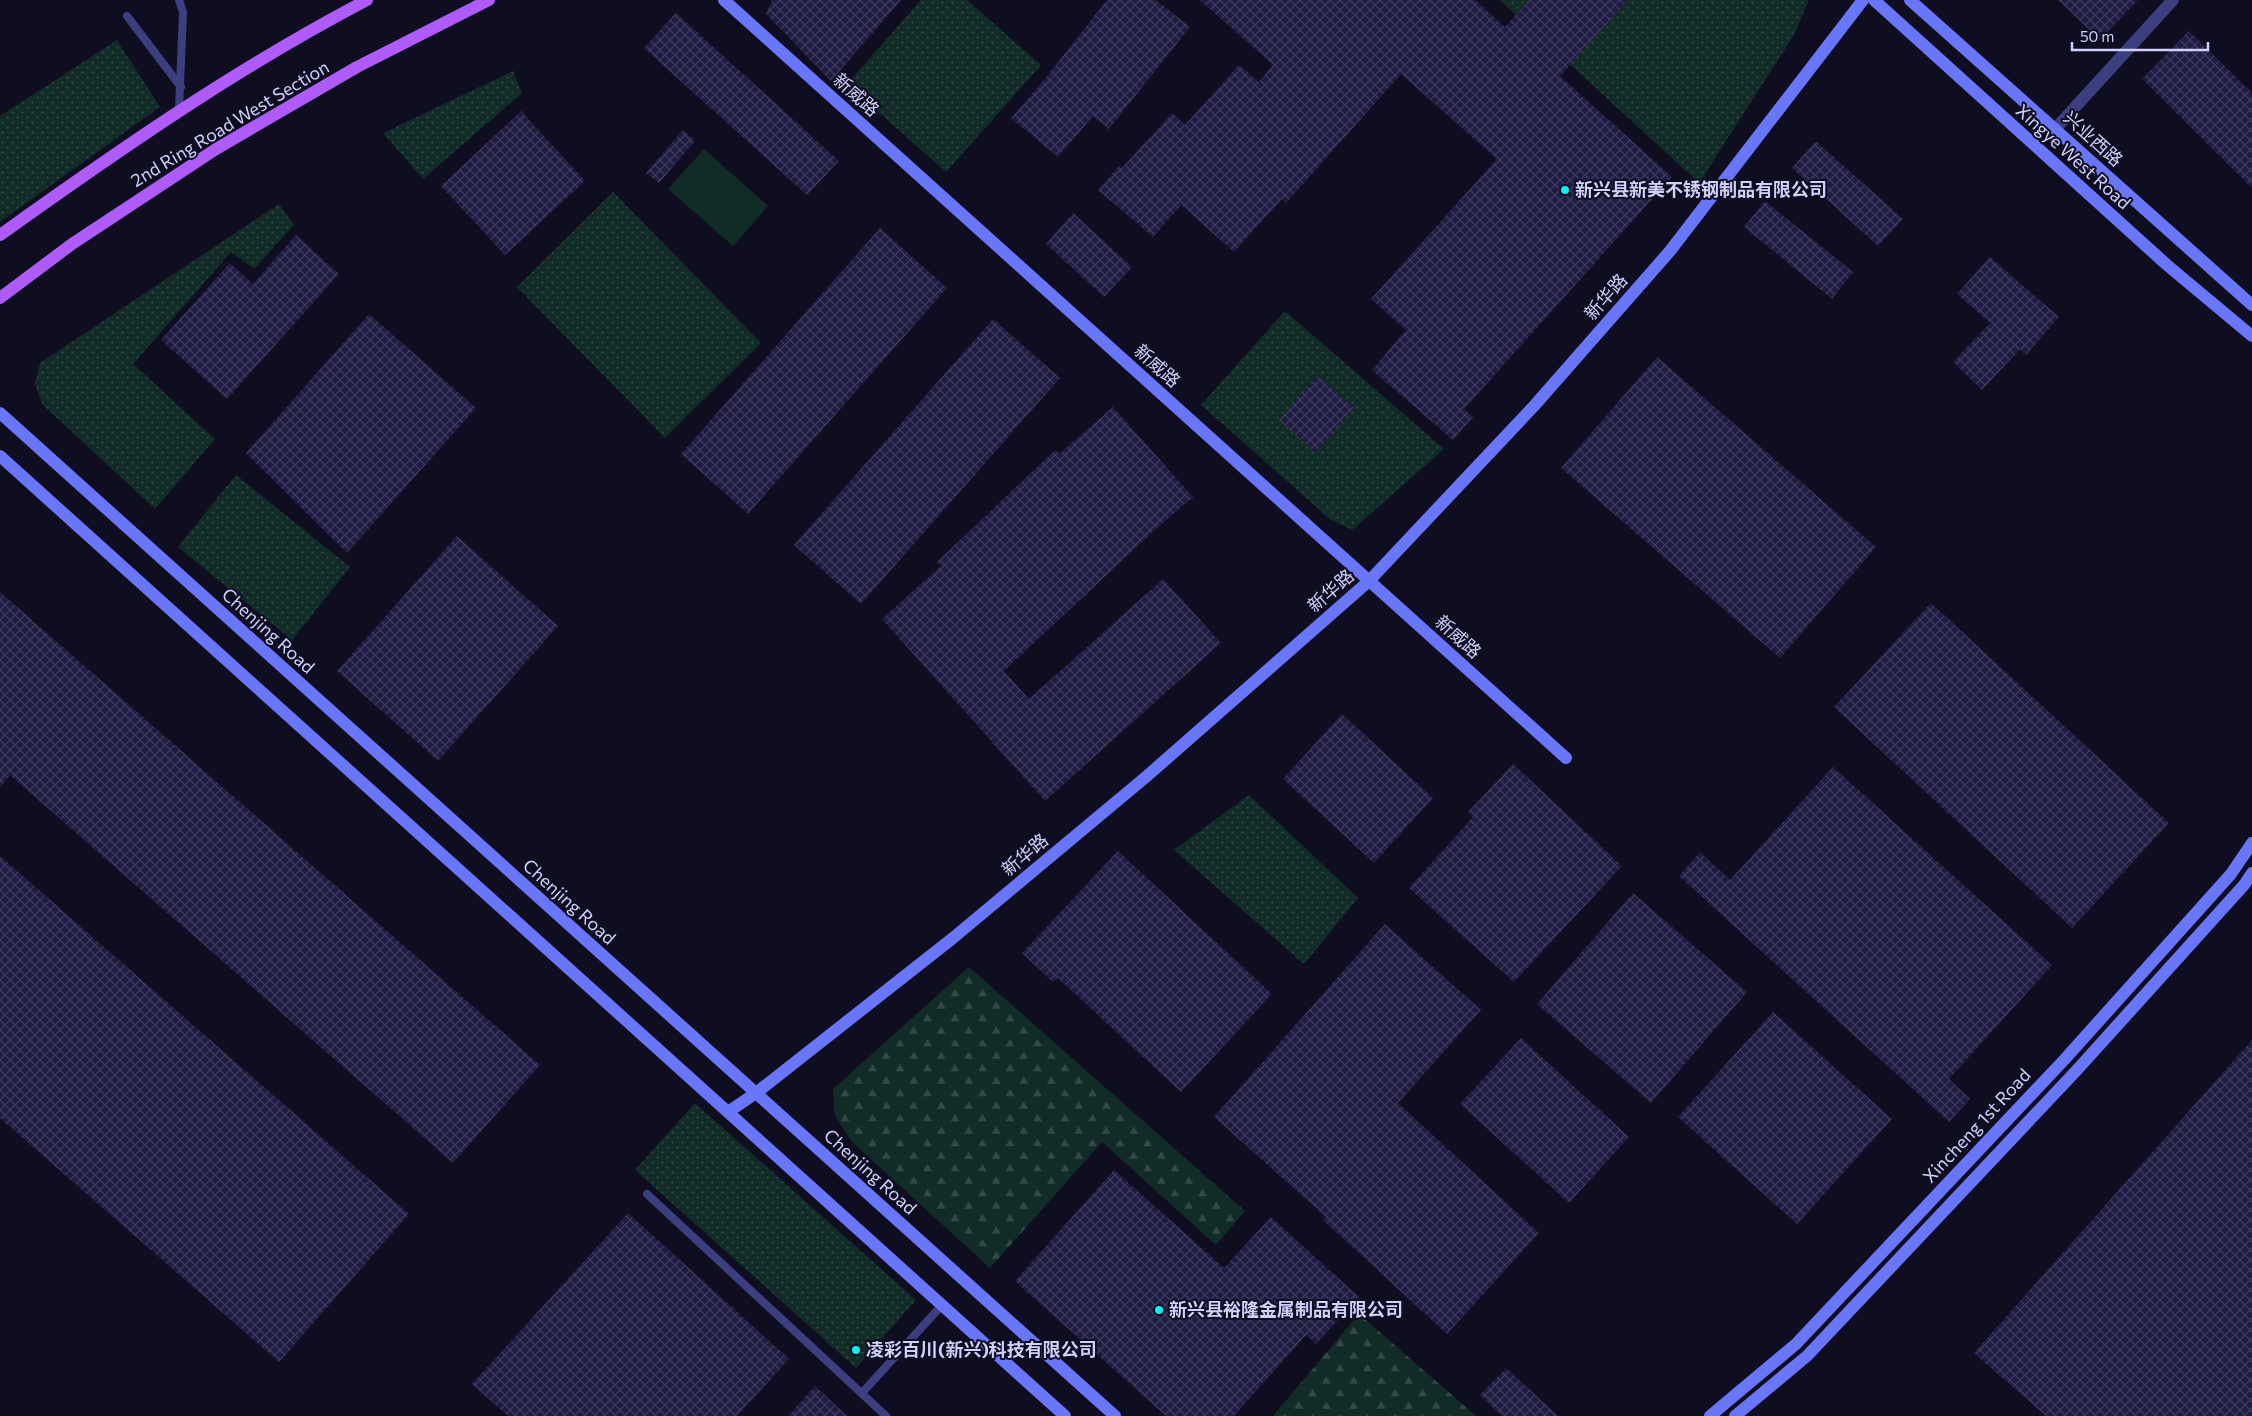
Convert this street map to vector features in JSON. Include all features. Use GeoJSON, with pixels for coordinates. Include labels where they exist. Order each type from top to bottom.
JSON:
{"type":"FeatureCollection","features":[{"type":"Feature","properties":{"kind":"main road","name":"2nd Ring Road West Section"},"geometry":{"type":"LineString","coordinates":[[0,235],[179,109],[317,26],[367,0]]}},
{"type":"Feature","properties":{"kind":"main road","name":"2nd Ring Road West Section"},"geometry":{"type":"LineString","coordinates":[[0,298],[72,244],[216,148],[358,67],[490,0]]}},
{"type":"Feature","properties":{"kind":"street","name":"新威路"},"geometry":{"type":"LineString","coordinates":[[724,0],[1566,758]]}},
{"type":"Feature","properties":{"kind":"street","name":"新华路"},"geometry":{"type":"LineString","coordinates":[[728,1112],[756,1093],[953,938],[1147,776],[1369,581],[1534,406],[1670,251],[1863,0]]}},
{"type":"Feature","properties":{"kind":"street","name":"Xingye West Road"},"geometry":{"type":"LineString","coordinates":[[1874,0],[2159,258],[2252,336]]}},
{"type":"Feature","properties":{"kind":"street","name":"兴业西路"},"geometry":{"type":"LineString","coordinates":[[1910,0],[2252,304]]}},
{"type":"Feature","properties":{"kind":"street"},"geometry":{"type":"LineString","coordinates":[[2056,128],[2173,0]]}},
{"type":"Feature","properties":{"kind":"street","name":"Chenjing Road"},"geometry":{"type":"LineString","coordinates":[[0,413],[1115,1416]]}},
{"type":"Feature","properties":{"kind":"street"},"geometry":{"type":"LineString","coordinates":[[0,456],[1066,1416]]}},
{"type":"Feature","properties":{"kind":"street","name":"Xincheng 1st Road"},"geometry":{"type":"LineString","coordinates":[[1710,1416],[1796,1344],[2064,1060],[2231,874],[2252,843]]}},
{"type":"Feature","properties":{"kind":"street","name":"Xincheng 1st Road"},"geometry":{"type":"LineString","coordinates":[[1735,1416],[1807,1356],[2076,1071],[2252,873]]}},
{"type":"Feature","properties":{"kind":"lane"},"geometry":{"type":"LineString","coordinates":[[179,0],[184,12],[179,109]]}},
{"type":"Feature","properties":{"kind":"lane"},"geometry":{"type":"LineString","coordinates":[[127,16],[181,87]]}},
{"type":"Feature","properties":{"kind":"lane"},"geometry":{"type":"LineString","coordinates":[[647,1194],[886,1416]]}},
{"type":"Feature","properties":{"kind":"lane"},"geometry":{"type":"LineString","coordinates":[[862,1393],[942,1305]]}},
{"type":"Feature","properties":{"kind":"green space"},"geometry":{"type":"Polygon","coordinates":[[[921,0],[967,0],[1041,65],[946,172],[847,84],[921,0]]]}},
{"type":"Feature","properties":{"kind":"green space"},"geometry":{"type":"Polygon","coordinates":[[[1500,0],[1809,0],[1794,35],[1699,183],[1500,0]]]}},
{"type":"Feature","properties":{"kind":"green space"},"geometry":{"type":"Polygon","coordinates":[[[117,40],[160,107],[0,222],[0,116],[117,40]]]}},
{"type":"Feature","properties":{"kind":"green space"},"geometry":{"type":"Polygon","coordinates":[[[513,71],[522,93],[423,179],[383,133],[513,71]]]}},
{"type":"Feature","properties":{"kind":"green space"},"geometry":{"type":"Polygon","coordinates":[[[704,149],[768,206],[733,246],[668,189],[704,149]]]}},
{"type":"Feature","properties":{"kind":"green space"},"geometry":{"type":"Polygon","coordinates":[[[613,192],[761,343],[665,438],[517,287],[613,192]]]}},
{"type":"Feature","properties":{"kind":"green space"},"geometry":{"type":"Polygon","coordinates":[[[279,204],[294,225],[254,269],[231,252],[133,364],[215,439],[155,509],[42,404],[35,384],[40,363],[279,204]]]}},
{"type":"Feature","properties":{"kind":"green space"},"geometry":{"type":"Polygon","coordinates":[[[1285,311],[1444,449],[1352,530],[1331,520],[1201,405],[1285,311]]]}},
{"type":"Feature","properties":{"kind":"green space"},"geometry":{"type":"Polygon","coordinates":[[[236,475],[350,567],[292,640],[178,547],[236,475]]]}},
{"type":"Feature","properties":{"kind":"green space"},"geometry":{"type":"Polygon","coordinates":[[[1249,795],[1358,898],[1304,964],[1174,850],[1249,795]]]}},
{"type":"Feature","properties":{"kind":"green space"},"geometry":{"type":"Polygon","coordinates":[[[969,967],[1245,1211],[1216,1245],[1102,1142],[990,1268],[851,1141],[835,1116],[833,1089],[969,967]]]}},
{"type":"Feature","properties":{"kind":"green space"},"geometry":{"type":"Polygon","coordinates":[[[695,1103],[916,1300],[856,1368],[635,1170],[695,1103]]]}},
{"type":"Feature","properties":{"kind":"green space"},"geometry":{"type":"Polygon","coordinates":[[[1359,1314],[1476,1416],[1273,1416],[1359,1314]]]}},
{"type":"Feature","properties":{"kind":"building"},"geometry":{"type":"Polygon","coordinates":[[[772,0],[901,0],[831,81],[766,14],[772,0]]]}},
{"type":"Feature","properties":{"kind":"building"},"geometry":{"type":"Polygon","coordinates":[[[1107,0],[1156,0],[1190,27],[1109,129],[1093,116],[1058,157],[1011,118],[1044,80],[1107,0]]]}},
{"type":"Feature","properties":{"kind":"building","name":"新兴县新美不锈钢制品有限公司"},"geometry":{"type":"Polygon","coordinates":[[[1200,0],[1475,0],[1505,27],[1529,0],[1628,0],[1560,76],[1672,177],[1464,409],[1473,417],[1453,440],[1372,370],[1406,330],[1371,299],[1497,159],[1401,74],[1286,203],[1282,199],[1234,252],[1181,205],[1153,237],[1098,190],[1119,166],[1122,168],[1172,113],[1185,125],[1239,65],[1259,82],[1273,65],[1200,0]]]}},
{"type":"Feature","properties":{"kind":"building"},"geometry":{"type":"Polygon","coordinates":[[[2058,0],[2138,0],[2100,40],[2058,0]]]}},
{"type":"Feature","properties":{"kind":"building"},"geometry":{"type":"Polygon","coordinates":[[[676,13],[839,161],[807,195],[644,48],[676,13]]]}},
{"type":"Feature","properties":{"kind":"building"},"geometry":{"type":"Polygon","coordinates":[[[2189,31],[2252,93],[2252,188],[2142,79],[2189,31]]]}},
{"type":"Feature","properties":{"kind":"building"},"geometry":{"type":"Polygon","coordinates":[[[521,111],[585,181],[505,255],[441,186],[521,111]]]}},
{"type":"Feature","properties":{"kind":"building"},"geometry":{"type":"Polygon","coordinates":[[[683,130],[695,141],[659,183],[646,173],[683,130]]]}},
{"type":"Feature","properties":{"kind":"building"},"geometry":{"type":"Polygon","coordinates":[[[1816,141],[1903,219],[1878,246],[1792,168],[1816,141]]]}},
{"type":"Feature","properties":{"kind":"building"},"geometry":{"type":"Polygon","coordinates":[[[1765,201],[1853,272],[1832,299],[1744,227],[1765,201]]]}},
{"type":"Feature","properties":{"kind":"building"},"geometry":{"type":"Polygon","coordinates":[[[1073,213],[1132,267],[1104,297],[1046,244],[1073,213]]]}},
{"type":"Feature","properties":{"kind":"building"},"geometry":{"type":"Polygon","coordinates":[[[880,228],[947,288],[748,514],[681,454],[880,228]]]}},
{"type":"Feature","properties":{"kind":"building"},"geometry":{"type":"Polygon","coordinates":[[[296,235],[339,274],[227,399],[161,340],[230,263],[253,284],[296,235]]]}},
{"type":"Feature","properties":{"kind":"building"},"geometry":{"type":"Polygon","coordinates":[[[1990,257],[2059,317],[2026,355],[2020,349],[1982,390],[1953,362],[1990,323],[1957,294],[1990,257]]]}},
{"type":"Feature","properties":{"kind":"building"},"geometry":{"type":"Polygon","coordinates":[[[369,314],[476,408],[347,553],[246,453],[369,314]]]}},
{"type":"Feature","properties":{"kind":"building"},"geometry":{"type":"Polygon","coordinates":[[[993,319],[1060,378],[861,604],[794,545],[993,319]]]}},
{"type":"Feature","properties":{"kind":"building"},"geometry":{"type":"Polygon","coordinates":[[[1657,357],[1876,547],[1780,658],[1561,468],[1657,357]]]}},
{"type":"Feature","properties":{"kind":"building"},"geometry":{"type":"Polygon","coordinates":[[[1318,376],[1354,408],[1315,452],[1279,420],[1318,376]]]}},
{"type":"Feature","properties":{"kind":"building"},"geometry":{"type":"Polygon","coordinates":[[[1113,407],[1193,497],[1158,527],[1004,671],[1029,699],[1163,579],[1221,643],[1045,801],[882,619],[941,566],[937,562],[1055,450],[1059,454],[1113,407]]]}},
{"type":"Feature","properties":{"kind":"building"},"geometry":{"type":"Polygon","coordinates":[[[457,536],[558,626],[438,761],[337,671],[457,536]]]}},
{"type":"Feature","properties":{"kind":"building"},"geometry":{"type":"Polygon","coordinates":[[[0,592],[540,1065],[453,1163],[10,775],[0,787],[0,592]]]}},
{"type":"Feature","properties":{"kind":"building"},"geometry":{"type":"Polygon","coordinates":[[[1931,603],[2169,823],[2072,928],[1834,707],[1931,603]]]}},
{"type":"Feature","properties":{"kind":"building"},"geometry":{"type":"Polygon","coordinates":[[[1342,714],[1433,798],[1374,863],[1283,779],[1342,714]]]}},
{"type":"Feature","properties":{"kind":"building"},"geometry":{"type":"Polygon","coordinates":[[[1513,764],[1622,866],[1514,982],[1409,888],[1473,817],[1468,812],[1513,764]]]}},
{"type":"Feature","properties":{"kind":"building"},"geometry":{"type":"Polygon","coordinates":[[[1833,767],[2052,965],[1949,1079],[1970,1099],[1949,1122],[1679,876],[1700,852],[1730,880],[1833,767]]]}},
{"type":"Feature","properties":{"kind":"building"},"geometry":{"type":"Polygon","coordinates":[[[1118,851],[1272,994],[1181,1092],[1058,978],[1053,982],[1022,953],[1118,851]]]}},
{"type":"Feature","properties":{"kind":"building"},"geometry":{"type":"Polygon","coordinates":[[[0,856],[409,1214],[279,1362],[0,1118],[0,856]]]}},
{"type":"Feature","properties":{"kind":"building"},"geometry":{"type":"Polygon","coordinates":[[[1633,893],[1747,992],[1651,1103],[1537,1004],[1633,893]]]}},
{"type":"Feature","properties":{"kind":"building"},"geometry":{"type":"Polygon","coordinates":[[[1385,924],[1481,1010],[1398,1103],[1539,1233],[1447,1334],[1323,1220],[1326,1217],[1214,1117],[1385,924]]]}},
{"type":"Feature","properties":{"kind":"building"},"geometry":{"type":"Polygon","coordinates":[[[1773,1012],[1892,1119],[1797,1224],[1678,1117],[1773,1012]]]}},
{"type":"Feature","properties":{"kind":"building"},"geometry":{"type":"Polygon","coordinates":[[[1521,1038],[1629,1137],[1569,1203],[1460,1104],[1521,1038]]]}},
{"type":"Feature","properties":{"kind":"building"},"geometry":{"type":"Polygon","coordinates":[[[2252,1040],[2252,1416],[2046,1416],[1974,1353],[2252,1040]]]}},
{"type":"Feature","properties":{"kind":"building","name":"新兴县裕隆金属制品有限公司"},"geometry":{"type":"Polygon","coordinates":[[[1114,1170],[1224,1268],[1271,1217],[1359,1297],[1316,1344],[1306,1335],[1234,1416],[1166,1416],[1015,1281],[1114,1170]]]}},
{"type":"Feature","properties":{"kind":"building"},"geometry":{"type":"Polygon","coordinates":[[[628,1213],[789,1359],[737,1416],[508,1416],[472,1384],[628,1213]]]}},
{"type":"Feature","properties":{"kind":"building"},"geometry":{"type":"Polygon","coordinates":[[[1506,1368],[1558,1416],[1502,1416],[1480,1395],[1506,1368]]]}},
{"type":"Feature","properties":{"kind":"building"},"geometry":{"type":"Polygon","coordinates":[[[815,1386],[847,1416],[788,1416],[815,1386]]]}},
{"type":"Feature","properties":{"kind":"place","name":"新兴县新美不锈钢制品有限公司"},"geometry":{"type":"Point","coordinates":[1565,190]}},
{"type":"Feature","properties":{"kind":"place","name":"新兴县裕隆金属制品有限公司"},"geometry":{"type":"Point","coordinates":[1159,1310]}},
{"type":"Feature","properties":{"kind":"place","name":"凌彩百川(新兴)科技有限公司"},"geometry":{"type":"Point","coordinates":[856,1350]}}]}
